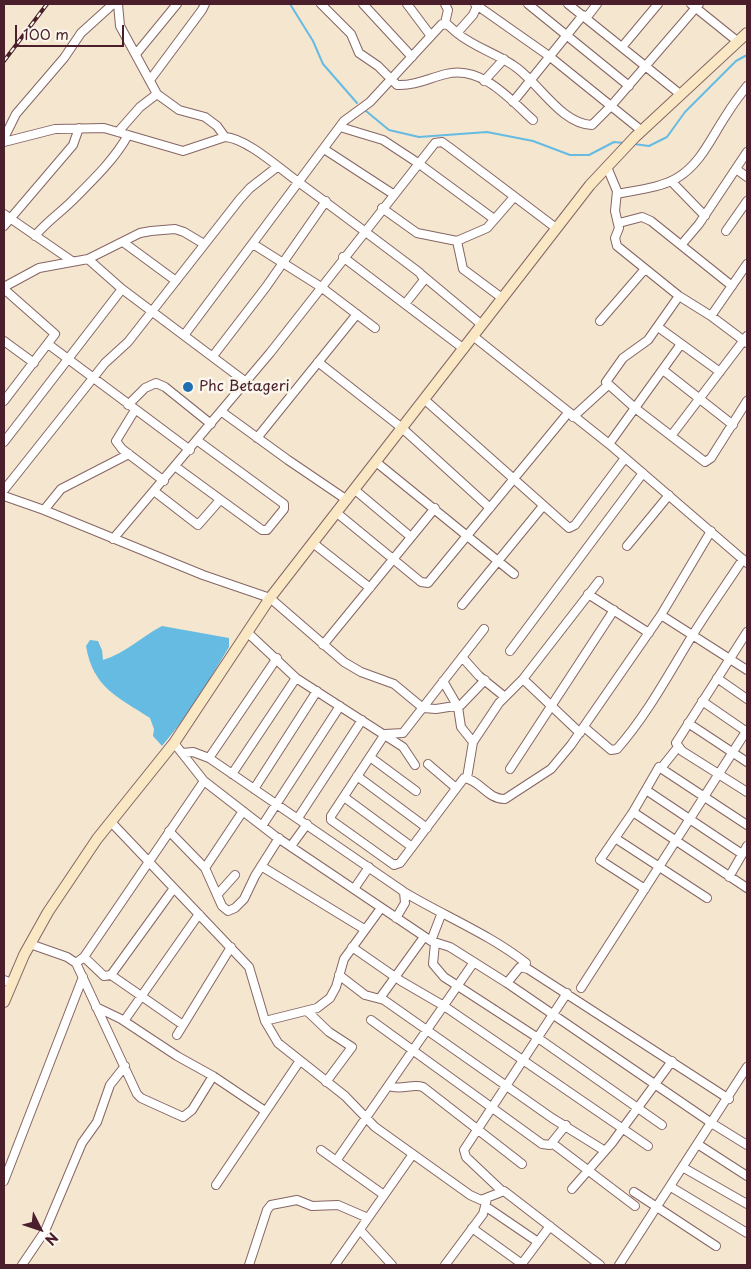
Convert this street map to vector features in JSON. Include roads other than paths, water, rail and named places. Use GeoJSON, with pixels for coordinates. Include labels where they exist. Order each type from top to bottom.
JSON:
{"type":"FeatureCollection","features":[{"type":"Feature","properties":{"kind":"street"},"geometry":{"type":"LineString","coordinates":[[4,140],[16,114],[64,58],[81,33],[113,4]]}},
{"type":"Feature","properties":{"kind":"street"},"geometry":{"type":"LineString","coordinates":[[118,4],[120,26],[157,94],[179,110],[205,117],[217,126],[225,137]]}},
{"type":"Feature","properties":{"kind":"street"},"geometry":{"type":"LineString","coordinates":[[136,54],[177,4]]}},
{"type":"Feature","properties":{"kind":"street"},"geometry":{"type":"LineString","coordinates":[[150,80],[205,4]]}},
{"type":"Feature","properties":{"kind":"street"},"geometry":{"type":"LineString","coordinates":[[321,4],[351,34],[356,50],[378,66],[397,85],[456,72],[484,81],[497,88],[533,120]]}},
{"type":"Feature","properties":{"kind":"street"},"geometry":{"type":"LineString","coordinates":[[363,4],[412,57]]}},
{"type":"Feature","properties":{"kind":"street"},"geometry":{"type":"LineString","coordinates":[[407,4],[431,36]]}},
{"type":"Feature","properties":{"kind":"street"},"geometry":{"type":"LineString","coordinates":[[185,334],[340,127],[391,80],[445,23],[448,10],[445,4]]}},
{"type":"Feature","properties":{"kind":"street"},"geometry":{"type":"LineString","coordinates":[[457,33],[473,15],[476,4],[549,56],[611,106],[639,134]]}},
{"type":"Feature","properties":{"kind":"street"},"geometry":{"type":"LineString","coordinates":[[528,4],[629,86]]}},
{"type":"Feature","properties":{"kind":"street"},"geometry":{"type":"LineString","coordinates":[[568,4],[680,94]]}},
{"type":"Feature","properties":{"kind":"street"},"geometry":{"type":"LineString","coordinates":[[583,15],[587,17],[597,4]]}},
{"type":"Feature","properties":{"kind":"street"},"geometry":{"type":"LineString","coordinates":[[622,47],[658,4]]}},
{"type":"Feature","properties":{"kind":"street"},"geometry":{"type":"LineString","coordinates":[[445,23],[457,33],[504,59],[532,79],[567,117],[576,122],[592,125],[629,86],[695,5],[737,41]]}},
{"type":"Feature","properties":{"kind":"street"},"geometry":{"type":"LineString","coordinates":[[513,102],[583,15]]}},
{"type":"Feature","properties":{"kind":"street"},"geometry":{"type":"LineString","coordinates":[[4,1002],[7,981],[48,912],[111,822],[174,742],[270,598],[556,228],[607,167],[680,94],[747,33]]}},
{"type":"Feature","properties":{"kind":"street"},"geometry":{"type":"LineString","coordinates":[[484,81],[504,59]]}},
{"type":"Feature","properties":{"kind":"street"},"geometry":{"type":"LineString","coordinates":[[617,194],[671,181],[684,173],[702,154],[747,86]]}},
{"type":"Feature","properties":{"kind":"street"},"geometry":{"type":"LineString","coordinates":[[118,132],[135,111],[157,94]]}},
{"type":"Feature","properties":{"kind":"street"},"geometry":{"type":"LineString","coordinates":[[340,127],[383,140],[418,163],[494,219]]}},
{"type":"Feature","properties":{"kind":"street"},"geometry":{"type":"LineString","coordinates":[[4,140],[38,132],[79,128],[104,128],[183,151],[225,137],[238,140],[326,201],[482,325]]}},
{"type":"Feature","properties":{"kind":"street"},"geometry":{"type":"LineString","coordinates":[[4,226],[7,216],[73,145],[79,128]]}},
{"type":"Feature","properties":{"kind":"street"},"geometry":{"type":"LineString","coordinates":[[35,236],[48,221],[77,195],[119,149],[128,135]]}},
{"type":"Feature","properties":{"kind":"street"},"geometry":{"type":"LineString","coordinates":[[113,539],[222,412],[435,142],[442,142],[556,228]]}},
{"type":"Feature","properties":{"kind":"street"},"geometry":{"type":"LineString","coordinates":[[324,149],[394,194]]}},
{"type":"Feature","properties":{"kind":"street"},"geometry":{"type":"LineString","coordinates":[[682,244],[705,216],[747,152]]}},
{"type":"Feature","properties":{"kind":"street"},"geometry":{"type":"LineString","coordinates":[[4,490],[110,357],[128,342],[250,188],[277,166]]}},
{"type":"Feature","properties":{"kind":"street"},"geometry":{"type":"LineString","coordinates":[[607,167],[617,194],[615,211],[619,223],[615,238],[618,246],[679,296],[746,340],[671,436]]}},
{"type":"Feature","properties":{"kind":"street"},"geometry":{"type":"LineString","coordinates":[[736,169],[747,177]]}},
{"type":"Feature","properties":{"kind":"street"},"geometry":{"type":"LineString","coordinates":[[671,181],[705,216]]}},
{"type":"Feature","properties":{"kind":"street"},"geometry":{"type":"LineString","coordinates":[[382,208],[417,233],[458,241],[483,231],[514,197]]}},
{"type":"Feature","properties":{"kind":"street"},"geometry":{"type":"LineString","coordinates":[[213,356],[266,287],[326,201]]}},
{"type":"Feature","properties":{"kind":"street"},"geometry":{"type":"LineString","coordinates":[[726,231],[747,201]]}},
{"type":"Feature","properties":{"kind":"street"},"geometry":{"type":"LineString","coordinates":[[7,216],[72,261]]}},
{"type":"Feature","properties":{"kind":"street"},"geometry":{"type":"LineString","coordinates":[[619,223],[636,218],[646,218],[682,244],[697,259],[732,286]]}},
{"type":"Feature","properties":{"kind":"street"},"geometry":{"type":"LineString","coordinates":[[4,401],[55,336],[54,331],[4,288],[39,268],[88,259],[140,233],[175,229],[204,244]]}},
{"type":"Feature","properties":{"kind":"street"},"geometry":{"type":"LineString","coordinates":[[458,241],[463,269],[502,298]]}},
{"type":"Feature","properties":{"kind":"street"},"geometry":{"type":"LineString","coordinates":[[123,242],[176,281]]}},
{"type":"Feature","properties":{"kind":"street"},"geometry":{"type":"LineString","coordinates":[[254,244],[321,287],[375,328]]}},
{"type":"Feature","properties":{"kind":"street"},"geometry":{"type":"LineString","coordinates":[[343,258],[464,349]]}},
{"type":"Feature","properties":{"kind":"street"},"geometry":{"type":"LineString","coordinates":[[88,259],[122,289],[185,334],[246,382]]}},
{"type":"Feature","properties":{"kind":"street"},"geometry":{"type":"LineString","coordinates":[[711,316],[747,264]]}},
{"type":"Feature","properties":{"kind":"street"},"geometry":{"type":"LineString","coordinates":[[600,321],[645,269]]}},
{"type":"Feature","properties":{"kind":"street"},"geometry":{"type":"LineString","coordinates":[[405,304],[424,280],[420,274]]}},
{"type":"Feature","properties":{"kind":"street"},"geometry":{"type":"LineString","coordinates":[[4,442],[66,359],[122,289]]}},
{"type":"Feature","properties":{"kind":"street"},"geometry":{"type":"LineString","coordinates":[[679,296],[643,344],[623,358],[606,379],[608,385],[705,462],[711,458],[747,401]]}},
{"type":"Feature","properties":{"kind":"street"},"geometry":{"type":"LineString","coordinates":[[257,438],[358,314]]}},
{"type":"Feature","properties":{"kind":"street"},"geometry":{"type":"LineString","coordinates":[[658,326],[720,372]]}},
{"type":"Feature","properties":{"kind":"street"},"geometry":{"type":"LineString","coordinates":[[474,336],[609,444],[745,561],[692,635],[654,701],[633,731],[617,749],[611,750],[582,730],[551,706],[523,679]]}},
{"type":"Feature","properties":{"kind":"street"},"geometry":{"type":"LineString","coordinates":[[4,341],[34,363]]}},
{"type":"Feature","properties":{"kind":"street"},"geometry":{"type":"LineString","coordinates":[[48,344],[92,379],[190,450]]}},
{"type":"Feature","properties":{"kind":"street"},"geometry":{"type":"LineString","coordinates":[[609,444],[681,344]]}},
{"type":"Feature","properties":{"kind":"street"},"geometry":{"type":"LineString","coordinates":[[318,362],[402,428],[490,508]]}},
{"type":"Feature","properties":{"kind":"street"},"geometry":{"type":"LineString","coordinates":[[663,370],[732,425]]}},
{"type":"Feature","properties":{"kind":"street"},"geometry":{"type":"LineString","coordinates":[[164,481],[129,454],[116,441],[131,407],[146,388],[156,383],[165,387],[211,424]]}},
{"type":"Feature","properties":{"kind":"street"},"geometry":{"type":"LineString","coordinates":[[337,513],[421,582],[428,583],[513,480],[571,415],[608,385]]}},
{"type":"Feature","properties":{"kind":"street"},"geometry":{"type":"LineString","coordinates":[[424,400],[565,526],[572,527],[625,458]]}},
{"type":"Feature","properties":{"kind":"street"},"geometry":{"type":"LineString","coordinates":[[222,412],[347,500]]}},
{"type":"Feature","properties":{"kind":"street"},"geometry":{"type":"LineString","coordinates":[[176,467],[265,531],[285,507],[282,502],[198,441]]}},
{"type":"Feature","properties":{"kind":"street"},"geometry":{"type":"LineString","coordinates":[[44,510],[61,489],[129,454]]}},
{"type":"Feature","properties":{"kind":"street"},"geometry":{"type":"LineString","coordinates":[[376,462],[514,574]]}},
{"type":"Feature","properties":{"kind":"street"},"geometry":{"type":"LineString","coordinates":[[510,652],[643,473]]}},
{"type":"Feature","properties":{"kind":"street"},"geometry":{"type":"LineString","coordinates":[[354,490],[411,537]]}},
{"type":"Feature","properties":{"kind":"street"},"geometry":{"type":"LineString","coordinates":[[154,492],[198,526],[220,500]]}},
{"type":"Feature","properties":{"kind":"street"},"geometry":{"type":"LineString","coordinates":[[627,546],[669,495]]}},
{"type":"Feature","properties":{"kind":"street"},"geometry":{"type":"LineString","coordinates":[[4,496],[44,510],[203,575],[270,598],[323,645],[353,668],[394,684],[422,708],[458,706],[466,702],[485,680]]}},
{"type":"Feature","properties":{"kind":"street"},"geometry":{"type":"LineString","coordinates":[[462,605],[543,506]]}},
{"type":"Feature","properties":{"kind":"street"},"geometry":{"type":"LineString","coordinates":[[323,645],[435,508]]}},
{"type":"Feature","properties":{"kind":"street"},"geometry":{"type":"LineString","coordinates":[[467,778],[495,798],[505,799],[551,769],[582,730],[661,616],[711,531]]}},
{"type":"Feature","properties":{"kind":"street"},"geometry":{"type":"LineString","coordinates":[[313,543],[370,588]]}},
{"type":"Feature","properties":{"kind":"street"},"geometry":{"type":"LineString","coordinates":[[467,778],[473,742],[505,697],[523,679],[599,581]]}},
{"type":"Feature","properties":{"kind":"street"},"geometry":{"type":"LineString","coordinates":[[588,594],[649,633]]}},
{"type":"Feature","properties":{"kind":"street"},"geometry":{"type":"LineString","coordinates":[[510,769],[614,610]]}},
{"type":"Feature","properties":{"kind":"street"},"geometry":{"type":"LineString","coordinates":[[661,616],[747,670]]}},
{"type":"Feature","properties":{"kind":"street"},"geometry":{"type":"LineString","coordinates":[[388,734],[400,735],[484,629]]}},
{"type":"Feature","properties":{"kind":"street"},"geometry":{"type":"LineString","coordinates":[[247,632],[277,658],[296,678],[362,720],[388,734],[408,753],[415,765]]}},
{"type":"Feature","properties":{"kind":"street"},"geometry":{"type":"LineString","coordinates":[[645,889],[600,860],[634,812],[659,767],[662,767],[678,747],[677,739],[747,635]]}},
{"type":"Feature","properties":{"kind":"street"},"geometry":{"type":"LineString","coordinates":[[462,657],[505,697]]}},
{"type":"Feature","properties":{"kind":"street"},"geometry":{"type":"LineString","coordinates":[[209,758],[277,658]]}},
{"type":"Feature","properties":{"kind":"street"},"geometry":{"type":"LineString","coordinates":[[232,774],[296,678]]}},
{"type":"Feature","properties":{"kind":"street"},"geometry":{"type":"LineString","coordinates":[[717,678],[747,699]]}},
{"type":"Feature","properties":{"kind":"street"},"geometry":{"type":"LineString","coordinates":[[443,681],[458,706],[460,727],[473,742]]}},
{"type":"Feature","properties":{"kind":"street"},"geometry":{"type":"LineString","coordinates":[[254,789],[317,692]]}},
{"type":"Feature","properties":{"kind":"street"},"geometry":{"type":"LineString","coordinates":[[581,988],[747,731],[702,701]]}},
{"type":"Feature","properties":{"kind":"street"},"geometry":{"type":"LineString","coordinates":[[262,826],[340,706]]}},
{"type":"Feature","properties":{"kind":"street"},"geometry":{"type":"LineString","coordinates":[[298,818],[362,720]]}},
{"type":"Feature","properties":{"kind":"street"},"geometry":{"type":"LineString","coordinates":[[688,723],[747,762]]}},
{"type":"Feature","properties":{"kind":"street"},"geometry":{"type":"LineString","coordinates":[[388,734],[370,756],[331,816],[331,820],[397,866],[461,781],[467,778]]}},
{"type":"Feature","properties":{"kind":"street"},"geometry":{"type":"LineString","coordinates":[[174,742],[204,782],[279,838],[430,940],[450,947],[507,983],[713,1124],[747,1145]]}},
{"type":"Feature","properties":{"kind":"street"},"geometry":{"type":"LineString","coordinates":[[678,747],[747,792]]}},
{"type":"Feature","properties":{"kind":"street"},"geometry":{"type":"LineString","coordinates":[[182,753],[193,752],[209,758],[404,892],[441,915],[471,928],[526,963]]}},
{"type":"Feature","properties":{"kind":"street"},"geometry":{"type":"LineString","coordinates":[[370,756],[416,791]]}},
{"type":"Feature","properties":{"kind":"street"},"geometry":{"type":"LineString","coordinates":[[428,764],[456,788]]}},
{"type":"Feature","properties":{"kind":"street"},"geometry":{"type":"LineString","coordinates":[[659,767],[747,825]]}},
{"type":"Feature","properties":{"kind":"street"},"geometry":{"type":"LineString","coordinates":[[357,776],[428,826]]}},
{"type":"Feature","properties":{"kind":"street"},"geometry":{"type":"LineString","coordinates":[[76,963],[84,956],[204,782]]}},
{"type":"Feature","properties":{"kind":"street"},"geometry":{"type":"LineString","coordinates":[[646,790],[742,854]]}},
{"type":"Feature","properties":{"kind":"street"},"geometry":{"type":"LineString","coordinates":[[344,797],[412,847]]}},
{"type":"Feature","properties":{"kind":"street"},"geometry":{"type":"LineString","coordinates":[[205,868],[243,811]]}},
{"type":"Feature","properties":{"kind":"street"},"geometry":{"type":"LineString","coordinates":[[634,812],[747,888]]}},
{"type":"Feature","properties":{"kind":"street"},"geometry":{"type":"LineString","coordinates":[[111,822],[249,967],[265,1021],[278,1043],[413,1154],[470,1196],[486,1202],[538,1242]]}},
{"type":"Feature","properties":{"kind":"street"},"geometry":{"type":"LineString","coordinates":[[291,846],[307,824]]}},
{"type":"Feature","properties":{"kind":"street"},"geometry":{"type":"LineString","coordinates":[[169,831],[205,868],[225,909],[231,910],[244,899],[261,866],[279,838]]}},
{"type":"Feature","properties":{"kind":"street"},"geometry":{"type":"LineString","coordinates":[[615,838],[707,898]]}},
{"type":"Feature","properties":{"kind":"street"},"geometry":{"type":"LineString","coordinates":[[729,877],[747,846]]}},
{"type":"Feature","properties":{"kind":"street"},"geometry":{"type":"LineString","coordinates":[[261,866],[364,929]]}},
{"type":"Feature","properties":{"kind":"street"},"geometry":{"type":"LineString","coordinates":[[354,889],[369,867]]}},
{"type":"Feature","properties":{"kind":"street"},"geometry":{"type":"LineString","coordinates":[[218,894],[235,875]]}},
{"type":"Feature","properties":{"kind":"street"},"geometry":{"type":"LineString","coordinates":[[112,975],[174,888]]}},
{"type":"Feature","properties":{"kind":"street"},"geometry":{"type":"LineString","coordinates":[[396,918],[405,903],[404,892]]}},
{"type":"Feature","properties":{"kind":"street"},"geometry":{"type":"LineString","coordinates":[[265,1021],[317,1008],[330,998],[336,987],[344,959],[381,908]]}},
{"type":"Feature","properties":{"kind":"street"},"geometry":{"type":"LineString","coordinates":[[124,1021],[199,914]]}},
{"type":"Feature","properties":{"kind":"street"},"geometry":{"type":"LineString","coordinates":[[380,998],[395,977],[430,940],[441,915]]}},
{"type":"Feature","properties":{"kind":"street"},"geometry":{"type":"LineString","coordinates":[[430,940],[435,969],[639,1107],[662,1125]]}},
{"type":"Feature","properties":{"kind":"street"},"geometry":{"type":"LineString","coordinates":[[30,944],[66,957],[76,963],[140,1098],[183,1117],[192,1110],[213,1076]]}},
{"type":"Feature","properties":{"kind":"street"},"geometry":{"type":"LineString","coordinates":[[177,1035],[231,947]]}},
{"type":"Feature","properties":{"kind":"street"},"geometry":{"type":"LineString","coordinates":[[352,947],[395,977],[444,1006],[648,1146]]}},
{"type":"Feature","properties":{"kind":"street"},"geometry":{"type":"LineString","coordinates":[[84,956],[104,976],[112,975],[183,1025]]}},
{"type":"Feature","properties":{"kind":"street"},"geometry":{"type":"LineString","coordinates":[[336,1161],[474,962]]}},
{"type":"Feature","properties":{"kind":"street"},"geometry":{"type":"LineString","coordinates":[[507,983],[516,971],[524,967],[672,1061],[731,1096]]}},
{"type":"Feature","properties":{"kind":"street"},"geometry":{"type":"LineString","coordinates":[[339,975],[365,995],[380,998],[428,1029],[605,1151]]}},
{"type":"Feature","properties":{"kind":"street"},"geometry":{"type":"LineString","coordinates":[[4,1181],[83,977]]}},
{"type":"Feature","properties":{"kind":"street"},"geometry":{"type":"LineString","coordinates":[[567,994],[492,1106],[464,1150],[464,1154],[502,1191],[600,1265]]}},
{"type":"Feature","properties":{"kind":"street"},"geometry":{"type":"LineString","coordinates":[[96,1007],[124,1021],[265,1110]]}},
{"type":"Feature","properties":{"kind":"street"},"geometry":{"type":"LineString","coordinates":[[307,1011],[329,1032],[352,1047],[326,1082]]}},
{"type":"Feature","properties":{"kind":"street"},"geometry":{"type":"LineString","coordinates":[[371,1020],[542,1144],[548,1145],[552,1143],[566,1125]]}},
{"type":"Feature","properties":{"kind":"street"},"geometry":{"type":"LineString","coordinates":[[572,1189],[623,1128],[672,1061]]}},
{"type":"Feature","properties":{"kind":"street"},"geometry":{"type":"LineString","coordinates":[[216,1185],[265,1110],[300,1062]]}},
{"type":"Feature","properties":{"kind":"street"},"geometry":{"type":"LineString","coordinates":[[22,1265],[45,1231],[82,1143],[96,1122],[110,1085],[125,1066]]}},
{"type":"Feature","properties":{"kind":"street"},"geometry":{"type":"LineString","coordinates":[[619,1265],[713,1124],[747,1067]]}},
{"type":"Feature","properties":{"kind":"street"},"geometry":{"type":"LineString","coordinates":[[389,1086],[400,1089],[414,1086],[423,1087],[522,1164]]}},
{"type":"Feature","properties":{"kind":"street"},"geometry":{"type":"LineString","coordinates":[[552,1143],[635,1206]]}},
{"type":"Feature","properties":{"kind":"street"},"geometry":{"type":"LineString","coordinates":[[699,1145],[747,1176]]}},
{"type":"Feature","properties":{"kind":"street"},"geometry":{"type":"LineString","coordinates":[[321,1150],[384,1195]]}},
{"type":"Feature","properties":{"kind":"street"},"geometry":{"type":"LineString","coordinates":[[335,1265],[413,1154]]}},
{"type":"Feature","properties":{"kind":"street"},"geometry":{"type":"LineString","coordinates":[[684,1168],[747,1204]]}},
{"type":"Feature","properties":{"kind":"street"},"geometry":{"type":"LineString","coordinates":[[671,1187],[747,1233]]}},
{"type":"Feature","properties":{"kind":"street"},"geometry":{"type":"LineString","coordinates":[[445,1265],[483,1214],[486,1202],[502,1191]]}},
{"type":"Feature","properties":{"kind":"street"},"geometry":{"type":"LineString","coordinates":[[634,1192],[716,1246]]}},
{"type":"Feature","properties":{"kind":"street"},"geometry":{"type":"LineString","coordinates":[[248,1265],[267,1210],[272,1204],[296,1200],[312,1206],[338,1205],[368,1218]]}},
{"type":"Feature","properties":{"kind":"street"},"geometry":{"type":"LineString","coordinates":[[472,1228],[522,1265],[550,1226]]}},
{"type":"Feature","properties":{"kind":"street"},"geometry":{"type":"LineString","coordinates":[[360,1230],[392,1265]]}},
{"type":"Feature","properties":{"kind":"water"},"geometry":{"type":"Polygon","coordinates":[[[162,626],[229,638],[229,647],[191,710],[162,746],[153,736],[154,729],[150,718],[118,697],[101,682],[89,660],[86,646],[90,640],[98,641],[102,650],[103,660],[126,649],[162,626]]]}},
{"type":"Feature","properties":{"kind":"waterway"},"geometry":{"type":"LineString","coordinates":[[290,4],[313,41],[323,64],[357,103]]}},
{"type":"Feature","properties":{"kind":"waterway"},"geometry":{"type":"LineString","coordinates":[[634,144],[649,146],[667,137],[685,112],[736,61],[747,55]]}},
{"type":"Feature","properties":{"kind":"waterway"},"geometry":{"type":"LineString","coordinates":[[366,111],[389,130],[419,137],[487,132],[533,141],[570,155],[589,155],[614,142],[624,143]]}},
{"type":"Feature","properties":{"kind":"railway"},"geometry":{"type":"LineString","coordinates":[[4,61],[47,4]]}},
{"type":"Feature","properties":{"kind":"place","name":"Phc Betageri"},"geometry":{"type":"Point","coordinates":[188,387]}}]}
